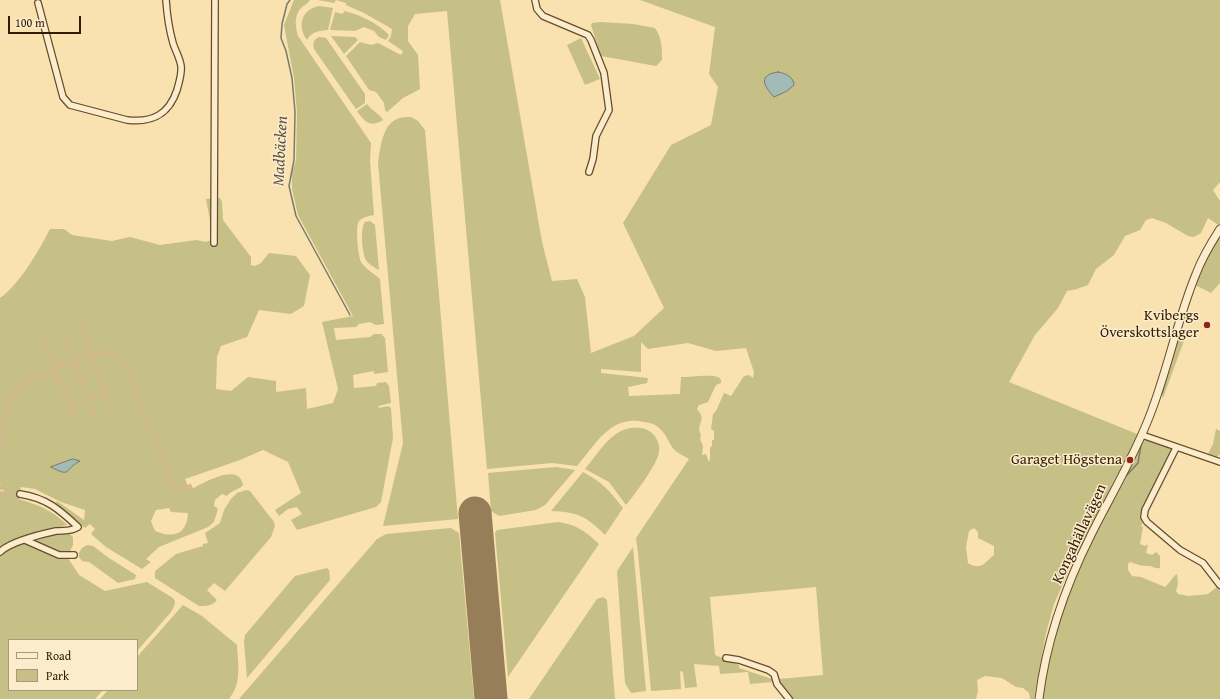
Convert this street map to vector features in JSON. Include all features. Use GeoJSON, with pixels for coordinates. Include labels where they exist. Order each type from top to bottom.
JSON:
{"type":"FeatureCollection","features":[{"type":"Feature","properties":{"kind":"street"},"geometry":{"type":"LineString","coordinates":[[38,3],[63,97],[66,102],[77,107],[136,121],[149,119],[162,114],[172,102],[180,80],[181,66],[172,36],[166,0]]}},
{"type":"Feature","properties":{"kind":"street"},"geometry":{"type":"LineString","coordinates":[[214,243],[215,0]]}},
{"type":"Feature","properties":{"kind":"street"},"geometry":{"type":"LineString","coordinates":[[534,0],[543,16],[588,35],[604,73],[609,110],[596,136],[594,159],[589,172]]}},
{"type":"Feature","properties":{"kind":"street","name":"Kongahällavägen"},"geometry":{"type":"LineString","coordinates":[[1039,699],[1043,668],[1049,641],[1065,594],[1085,547],[1142,435],[1165,373],[1194,279],[1206,251],[1220,228]]}},
{"type":"Feature","properties":{"kind":"street"},"geometry":{"type":"LineString","coordinates":[[1142,435],[1220,462]]}},
{"type":"Feature","properties":{"kind":"street"},"geometry":{"type":"LineString","coordinates":[[1176,448],[1145,510],[1144,517],[1147,522],[1180,550],[1202,563],[1220,585]]}},
{"type":"Feature","properties":{"kind":"street"},"geometry":{"type":"LineString","coordinates":[[0,552],[6,547],[25,540],[52,532],[70,530],[78,527],[51,504],[34,496],[20,494]]}},
{"type":"Feature","properties":{"kind":"street"},"geometry":{"type":"LineString","coordinates":[[25,540],[59,555],[74,554]]}},
{"type":"Feature","properties":{"kind":"street"},"geometry":{"type":"LineString","coordinates":[[726,658],[732,658],[768,670],[774,674],[777,684],[789,699]]}},
{"type":"Feature","properties":{"kind":"green space"},"geometry":{"type":"Polygon","coordinates":[[[294,0],[310,0],[297,14],[296,25],[298,36],[371,143],[370,161],[374,215],[359,221],[357,241],[361,262],[367,269],[380,279],[384,324],[376,325],[370,322],[359,324],[356,327],[334,328],[336,340],[370,337],[374,334],[381,334],[385,338],[388,372],[375,374],[373,371],[353,375],[354,388],[376,386],[377,383],[386,382],[389,386],[391,403],[378,406],[379,408],[388,406],[391,408],[393,438],[381,502],[376,507],[297,530],[291,520],[302,514],[297,507],[288,509],[279,516],[275,510],[301,493],[288,462],[263,450],[240,460],[185,479],[190,490],[211,479],[228,474],[235,475],[240,478],[243,485],[227,496],[222,494],[215,500],[214,506],[218,509],[214,522],[208,527],[159,547],[146,559],[151,562],[142,569],[106,547],[91,534],[95,529],[90,524],[85,528],[55,503],[57,501],[84,520],[85,510],[61,502],[35,489],[21,487],[19,499],[44,508],[66,524],[69,524],[6,545],[0,550],[0,496],[5,494],[0,483],[0,298],[22,276],[50,229],[64,229],[72,235],[112,241],[130,237],[160,245],[196,240],[206,242],[211,240],[211,226],[206,199],[220,198],[222,202],[223,220],[251,257],[251,265],[255,266],[261,263],[269,253],[296,256],[310,275],[304,306],[291,314],[259,310],[247,337],[221,346],[217,357],[216,389],[231,391],[248,377],[276,381],[276,392],[306,388],[307,409],[333,403],[338,389],[322,322],[353,316],[298,215],[292,189],[292,173],[296,160],[297,112],[294,78],[284,25],[294,0]],[[169,508],[156,510],[151,521],[155,531],[168,535],[178,533],[182,530],[185,526],[188,513],[171,512],[169,508]]]}},
{"type":"Feature","properties":{"kind":"green space"},"geometry":{"type":"Polygon","coordinates":[[[318,0],[336,0],[334,3],[318,0]]]}},
{"type":"Feature","properties":{"kind":"green space"},"geometry":{"type":"Polygon","coordinates":[[[336,0],[500,0],[542,242],[552,281],[577,279],[585,297],[591,353],[634,336],[664,308],[623,223],[671,145],[711,125],[718,87],[709,74],[715,27],[640,0],[1220,0],[1220,182],[1213,190],[1220,201],[1220,226],[1208,218],[1201,233],[1194,237],[1188,236],[1166,223],[1152,218],[1146,220],[1140,230],[1125,236],[1114,255],[1096,269],[1088,285],[1067,291],[1058,308],[1035,335],[1009,382],[1179,451],[1174,457],[1141,526],[1143,527],[1140,544],[1145,546],[1148,544],[1146,553],[1152,555],[1156,552],[1160,556],[1160,568],[1130,562],[1128,564],[1128,570],[1132,576],[1141,577],[1165,587],[1177,574],[1178,584],[1176,591],[1178,594],[1188,596],[1208,594],[1217,587],[1220,588],[1220,699],[1043,699],[1045,680],[1053,644],[1070,593],[1084,558],[1075,557],[1054,604],[1046,633],[1034,699],[1030,699],[1029,693],[1023,688],[1016,687],[1002,678],[985,676],[977,680],[978,691],[976,699],[785,699],[773,684],[781,684],[779,679],[823,675],[816,587],[710,597],[715,655],[739,665],[739,668],[772,679],[773,682],[750,684],[748,672],[720,674],[719,666],[694,664],[697,687],[685,688],[683,672],[680,671],[681,689],[651,691],[636,538],[689,459],[673,449],[664,433],[657,426],[632,421],[622,422],[605,433],[577,466],[552,463],[487,469],[447,11],[415,14],[408,26],[408,41],[418,55],[420,89],[403,98],[387,112],[385,110],[384,103],[376,92],[369,90],[346,56],[360,42],[371,45],[378,43],[401,55],[403,51],[388,41],[391,36],[392,29],[364,13],[346,5],[346,3],[336,0]],[[641,342],[641,372],[601,369],[601,373],[648,378],[647,383],[628,387],[629,396],[680,394],[681,377],[710,376],[721,379],[721,383],[716,385],[708,402],[699,405],[697,409],[702,417],[699,429],[701,435],[700,439],[703,446],[702,455],[706,454],[709,462],[710,448],[712,446],[712,440],[714,440],[714,431],[711,429],[713,414],[716,411],[724,393],[731,396],[744,376],[749,375],[753,378],[754,372],[746,348],[716,351],[688,343],[648,349],[641,342]],[[974,528],[969,531],[966,547],[968,563],[979,566],[994,555],[994,546],[978,538],[978,532],[974,528]]]}},
{"type":"Feature","properties":{"kind":"green space"},"geometry":{"type":"Polygon","coordinates":[[[320,6],[333,8],[328,30],[313,33],[307,40],[302,29],[303,19],[305,14],[320,6]]]}},
{"type":"Feature","properties":{"kind":"green space"},"geometry":{"type":"Polygon","coordinates":[[[344,11],[362,17],[380,27],[389,35],[386,40],[379,37],[374,31],[364,27],[355,31],[330,30],[335,12],[343,14],[344,11]]]}},
{"type":"Feature","properties":{"kind":"green space"},"geometry":{"type":"Polygon","coordinates":[[[601,22],[633,24],[655,28],[662,47],[662,60],[656,66],[601,56],[591,25],[592,23],[601,22]]]}},
{"type":"Feature","properties":{"kind":"green space"},"geometry":{"type":"Polygon","coordinates":[[[331,36],[355,37],[358,40],[344,54],[331,36]]]}},
{"type":"Feature","properties":{"kind":"green space"},"geometry":{"type":"Polygon","coordinates":[[[319,37],[326,38],[365,94],[365,103],[356,109],[314,49],[314,42],[319,37]]]}},
{"type":"Feature","properties":{"kind":"green space"},"geometry":{"type":"Polygon","coordinates":[[[581,38],[600,79],[585,85],[567,45],[581,38]]]}},
{"type":"Feature","properties":{"kind":"green space"},"geometry":{"type":"Polygon","coordinates":[[[367,104],[383,120],[375,124],[365,121],[357,111],[367,104]]]}},
{"type":"Feature","properties":{"kind":"green space"},"geometry":{"type":"Polygon","coordinates":[[[411,117],[418,121],[425,130],[458,519],[383,526],[403,443],[378,163],[382,139],[387,128],[397,119],[411,117]]]}},
{"type":"Feature","properties":{"kind":"green space"},"geometry":{"type":"Polygon","coordinates":[[[370,221],[375,225],[379,270],[367,262],[363,252],[362,229],[365,222],[370,221]]]}},
{"type":"Feature","properties":{"kind":"green space"},"geometry":{"type":"Polygon","coordinates":[[[1220,236],[1220,283],[1211,293],[1195,285],[1220,236]]]}},
{"type":"Feature","properties":{"kind":"green space"},"geometry":{"type":"Polygon","coordinates":[[[1178,338],[1185,338],[1163,398],[1161,394],[1178,338]]]}},
{"type":"Feature","properties":{"kind":"green space"},"geometry":{"type":"Polygon","coordinates":[[[631,428],[643,428],[652,433],[658,441],[659,450],[650,472],[626,505],[609,482],[585,469],[611,438],[624,430],[631,428]]]}},
{"type":"Feature","properties":{"kind":"green space"},"geometry":{"type":"Polygon","coordinates":[[[1216,429],[1220,431],[1220,454],[1216,458],[1207,456],[1213,444],[1216,429]]]}},
{"type":"Feature","properties":{"kind":"green space"},"geometry":{"type":"Polygon","coordinates":[[[556,467],[575,470],[545,505],[536,510],[499,516],[491,511],[488,473],[556,467]]]}},
{"type":"Feature","properties":{"kind":"green space"},"geometry":{"type":"Polygon","coordinates":[[[583,472],[605,487],[623,508],[605,535],[587,519],[581,516],[568,512],[551,511],[583,472]]]}},
{"type":"Feature","properties":{"kind":"green space"},"geometry":{"type":"Polygon","coordinates":[[[246,490],[250,491],[274,522],[275,526],[271,537],[225,591],[214,583],[207,590],[217,600],[215,602],[209,605],[199,606],[155,578],[155,571],[176,554],[203,546],[203,544],[208,543],[205,533],[220,523],[224,510],[231,499],[237,493],[246,490]]]}},
{"type":"Feature","properties":{"kind":"green space"},"geometry":{"type":"Polygon","coordinates":[[[558,522],[580,529],[599,544],[508,677],[495,533],[497,530],[558,522]]]}},
{"type":"Feature","properties":{"kind":"green space"},"geometry":{"type":"Polygon","coordinates":[[[451,528],[459,533],[474,699],[239,699],[377,539],[386,534],[451,528]]]}},
{"type":"Feature","properties":{"kind":"green space"},"geometry":{"type":"Polygon","coordinates":[[[54,534],[70,534],[73,537],[73,545],[69,553],[61,554],[28,541],[54,534]]]}},
{"type":"Feature","properties":{"kind":"green space"},"geometry":{"type":"Polygon","coordinates":[[[25,542],[68,558],[79,575],[105,591],[147,582],[173,598],[175,605],[171,612],[138,650],[138,639],[8,639],[8,691],[102,691],[95,699],[0,699],[0,553],[6,549],[25,542]]]}},
{"type":"Feature","properties":{"kind":"green space"},"geometry":{"type":"Polygon","coordinates":[[[87,545],[93,546],[136,575],[135,579],[118,583],[89,562],[82,561],[79,557],[79,553],[82,548],[87,545]]]}},
{"type":"Feature","properties":{"kind":"green space"},"geometry":{"type":"Polygon","coordinates":[[[633,547],[646,691],[631,693],[625,683],[617,571],[633,547]]]}},
{"type":"Feature","properties":{"kind":"green space"},"geometry":{"type":"Polygon","coordinates":[[[327,568],[329,570],[330,580],[247,678],[244,642],[245,635],[295,576],[327,568]]]}},
{"type":"Feature","properties":{"kind":"green space"},"geometry":{"type":"Polygon","coordinates":[[[603,597],[607,600],[615,699],[529,699],[597,599],[603,597]]]}},
{"type":"Feature","properties":{"kind":"green space"},"geometry":{"type":"Polygon","coordinates":[[[183,605],[202,616],[237,645],[238,680],[229,699],[100,699],[107,691],[138,691],[138,656],[183,605]]]}},
{"type":"Feature","properties":{"kind":"water"},"geometry":{"type":"Polygon","coordinates":[[[778,72],[789,76],[794,82],[794,85],[787,91],[774,97],[765,85],[764,81],[767,75],[778,72]]]}},
{"type":"Feature","properties":{"kind":"water"},"geometry":{"type":"Polygon","coordinates":[[[73,459],[80,461],[67,472],[62,472],[51,467],[73,459]]]}},
{"type":"Feature","properties":{"kind":"waterway","name":"Madbäcken"},"geometry":{"type":"LineString","coordinates":[[290,0],[287,4],[282,24],[281,38],[286,51],[292,78],[295,112],[294,160],[289,186],[296,216],[350,315]]}},
{"type":"Feature","properties":{"kind":"waterway"},"geometry":{"type":"LineString","coordinates":[[1162,393],[1178,338]]}},
{"type":"Feature","properties":{"kind":"waterway"},"geometry":{"type":"LineString","coordinates":[[1126,476],[1138,463],[1141,445]]}},
{"type":"Feature","properties":{"kind":"runway"},"geometry":{"type":"LineString","coordinates":[[475,513],[491,699]]}},
{"type":"Feature","properties":{"kind":"tunnel"},"geometry":{"type":"LineString","coordinates":[[82,326],[112,409]]}},
{"type":"Feature","properties":{"kind":"tunnel"},"geometry":{"type":"LineString","coordinates":[[63,331],[94,415]]}},
{"type":"Feature","properties":{"kind":"tunnel"},"geometry":{"type":"LineString","coordinates":[[44,339],[75,422]]}},
{"type":"Feature","properties":{"kind":"tunnel"},"geometry":{"type":"LineString","coordinates":[[0,450],[10,403],[19,387],[28,380],[97,352],[110,353],[119,358],[126,365],[172,485],[186,489],[192,486]]}},
{"type":"Feature","properties":{"kind":"tunnel"},"geometry":{"type":"LineString","coordinates":[[69,406],[106,393]]}},
{"type":"Feature","properties":{"kind":"tunnel"},"geometry":{"type":"LineString","coordinates":[[0,476],[1,493]]}},
{"type":"Feature","properties":{"kind":"tunnel"},"geometry":{"type":"LineString","coordinates":[[0,494],[20,494]]}},
{"type":"Feature","properties":{"kind":"place","name":"Kvibergs Överskottslager"},"geometry":{"type":"Point","coordinates":[1207,325]}},
{"type":"Feature","properties":{"kind":"place","name":"Garaget Högstena"},"geometry":{"type":"Point","coordinates":[1130,460]}}]}
